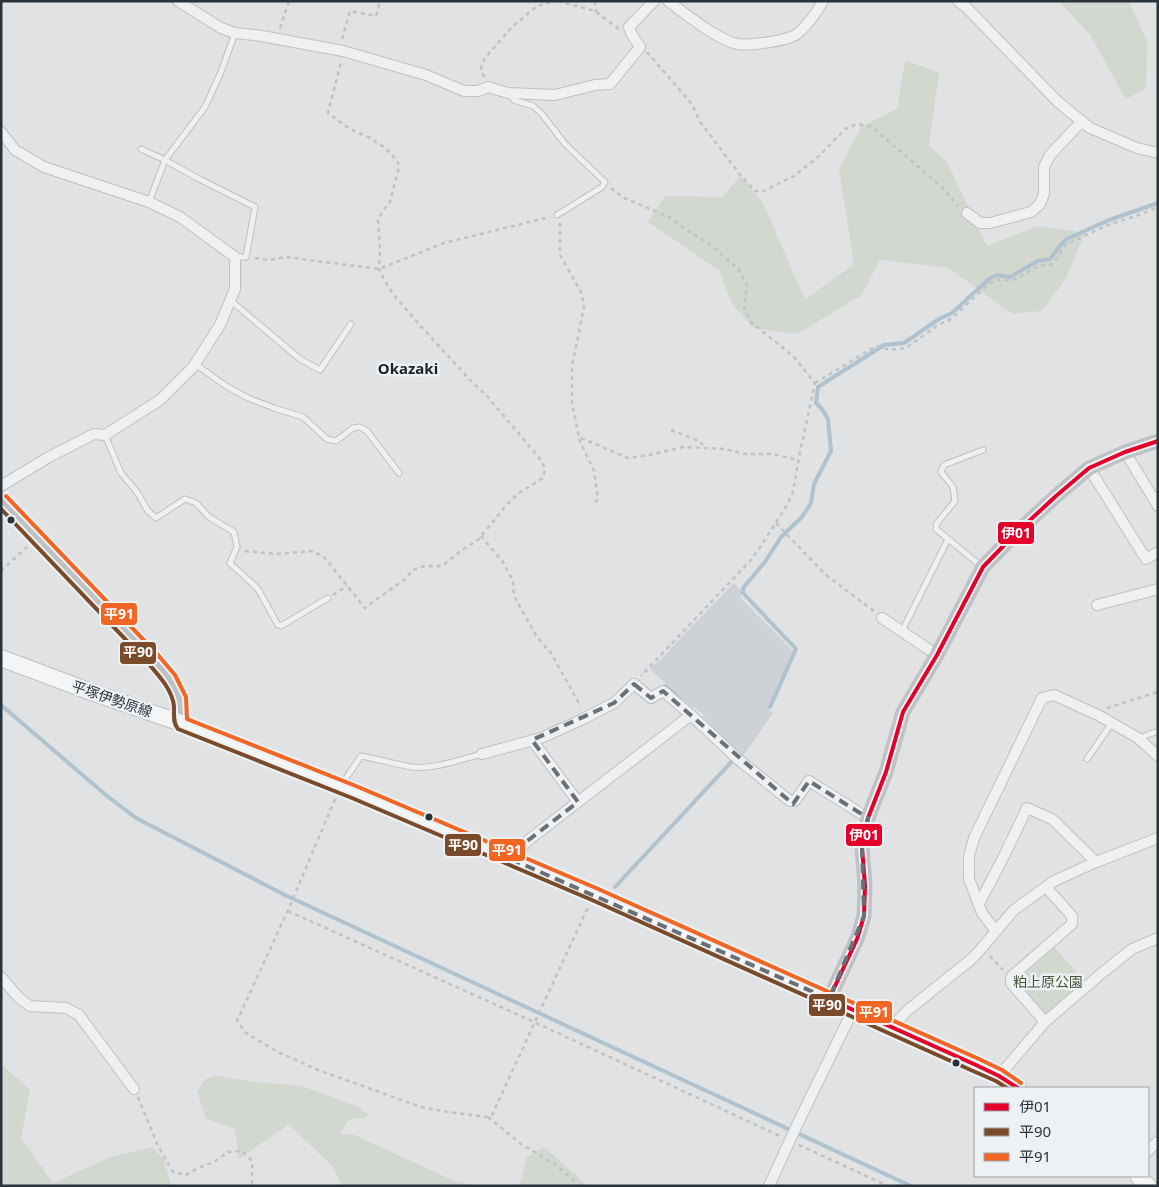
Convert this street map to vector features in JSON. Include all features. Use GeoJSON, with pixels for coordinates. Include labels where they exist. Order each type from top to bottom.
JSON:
{"type":"FeatureCollection","features":[{"type":"Feature","properties":{"kind":"main road","name":"平塚伊勢原線"},"geometry":{"type":"LineString","coordinates":[[1,658],[181,723],[340,786],[594,894],[976,1065],[1016,1087]]}},
{"type":"Feature","properties":{"kind":"main road"},"geometry":{"type":"LineString","coordinates":[[1139,1177],[1148,1186]]}},
{"type":"Feature","properties":{"kind":"street"},"geometry":{"type":"LineString","coordinates":[[178,1],[221,28],[235,33],[341,51],[426,75],[464,90],[478,91],[488,88],[508,93],[555,95],[594,85],[610,84],[640,47],[629,27],[654,1]]}},
{"type":"Feature","properties":{"kind":"street"},"geometry":{"type":"LineString","coordinates":[[668,1],[717,35],[737,44],[765,44],[795,35],[816,16],[823,1]]}},
{"type":"Feature","properties":{"kind":"street"},"geometry":{"type":"LineString","coordinates":[[958,1],[1058,102],[1090,128],[1137,148],[1158,153]]}},
{"type":"Feature","properties":{"kind":"street"},"geometry":{"type":"LineString","coordinates":[[967,213],[980,223],[990,224],[1030,212],[1040,204],[1044,194],[1044,167],[1050,155],[1082,121]]}},
{"type":"Feature","properties":{"kind":"street"},"geometry":{"type":"LineString","coordinates":[[1,132],[15,150],[44,167],[149,202],[180,217],[235,257],[234,289],[220,325],[195,364],[160,400],[105,435],[94,434],[49,457],[1,486]]}},
{"type":"Feature","properties":{"kind":"street"},"geometry":{"type":"LineString","coordinates":[[828,999],[857,938],[864,916],[865,886],[862,847],[868,818],[886,772],[903,712],[937,655],[983,567],[1014,535],[1089,468],[1125,452],[1158,441]]}},
{"type":"Feature","properties":{"kind":"street"},"geometry":{"type":"LineString","coordinates":[[1125,452],[1158,506]]}},
{"type":"Feature","properties":{"kind":"street"},"geometry":{"type":"LineString","coordinates":[[1089,468],[1146,559],[1158,552]]}},
{"type":"Feature","properties":{"kind":"street"},"geometry":{"type":"LineString","coordinates":[[1,500],[170,679],[180,700],[181,723]]}},
{"type":"Feature","properties":{"kind":"street"},"geometry":{"type":"LineString","coordinates":[[1097,605],[1158,589]]}},
{"type":"Feature","properties":{"kind":"street"},"geometry":{"type":"LineString","coordinates":[[882,618],[937,655]]}},
{"type":"Feature","properties":{"kind":"street"},"geometry":{"type":"LineString","coordinates":[[482,754],[541,738],[614,703],[634,684],[651,698],[662,691],[739,760],[790,801],[795,801],[808,781],[868,818]]}},
{"type":"Feature","properties":{"kind":"street"},"geometry":{"type":"LineString","coordinates":[[996,931],[982,912],[969,879],[968,856],[974,838],[1042,698],[1054,695],[1098,715],[1138,738],[1158,756]]}},
{"type":"Feature","properties":{"kind":"street"},"geometry":{"type":"LineString","coordinates":[[513,860],[526,842],[691,715]]}},
{"type":"Feature","properties":{"kind":"street"},"geometry":{"type":"LineString","coordinates":[[532,740],[578,802]]}},
{"type":"Feature","properties":{"kind":"street"},"geometry":{"type":"LineString","coordinates":[[979,904],[1027,808],[1052,819],[1096,862]]}},
{"type":"Feature","properties":{"kind":"street"},"geometry":{"type":"LineString","coordinates":[[892,1027],[908,1010],[974,957],[1014,910],[1054,881],[1096,862],[1158,838]]}},
{"type":"Feature","properties":{"kind":"street"},"geometry":{"type":"LineString","coordinates":[[1045,1022],[1011,983],[1010,979],[1072,924],[1072,916],[1046,887]]}},
{"type":"Feature","properties":{"kind":"street"},"geometry":{"type":"LineString","coordinates":[[999,1076],[1045,1022],[1102,972],[1132,949],[1158,938]]}},
{"type":"Feature","properties":{"kind":"street"},"geometry":{"type":"LineString","coordinates":[[1,977],[19,998],[30,1006],[66,1008],[79,1015],[134,1089]]}},
{"type":"Feature","properties":{"kind":"street"},"geometry":{"type":"LineString","coordinates":[[769,1186],[853,1010]]}},
{"type":"Feature","properties":{"kind":"street"},"geometry":{"type":"LineString","coordinates":[[1149,1150],[1158,1141]]}},
{"type":"Feature","properties":{"kind":"lane"},"geometry":{"type":"LineString","coordinates":[[149,202],[165,160],[205,107],[221,72],[235,33]]}},
{"type":"Feature","properties":{"kind":"lane"},"geometry":{"type":"LineString","coordinates":[[508,93],[514,100],[533,106],[542,114],[565,144],[605,182],[602,187],[557,215]]}},
{"type":"Feature","properties":{"kind":"lane"},"geometry":{"type":"LineString","coordinates":[[141,149],[255,207],[246,257],[235,257]]}},
{"type":"Feature","properties":{"kind":"lane"},"geometry":{"type":"LineString","coordinates":[[230,300],[300,359],[320,370],[352,324]]}},
{"type":"Feature","properties":{"kind":"lane"},"geometry":{"type":"LineString","coordinates":[[195,364],[226,386],[248,398],[304,417],[327,439],[336,442],[353,428],[360,426],[368,431],[399,473]]}},
{"type":"Feature","properties":{"kind":"lane"},"geometry":{"type":"LineString","coordinates":[[105,435],[121,473],[137,492],[148,511],[156,518],[185,500],[196,503],[209,517],[234,532],[237,548],[230,563],[258,589],[278,625],[281,626],[328,598]]}},
{"type":"Feature","properties":{"kind":"lane"},"geometry":{"type":"LineString","coordinates":[[983,450],[944,464],[941,472],[952,487],[955,501],[937,523],[936,529],[983,567]]}},
{"type":"Feature","properties":{"kind":"lane"},"geometry":{"type":"LineString","coordinates":[[902,631],[948,539]]}},
{"type":"Feature","properties":{"kind":"lane"},"geometry":{"type":"LineString","coordinates":[[1087,759],[1112,723]]}},
{"type":"Feature","properties":{"kind":"lane"},"geometry":{"type":"LineString","coordinates":[[1138,738],[1158,732]]}},
{"type":"Feature","properties":{"kind":"lane"},"geometry":{"type":"LineString","coordinates":[[340,786],[361,756],[414,767],[441,765],[482,754]]}},
{"type":"Feature","properties":{"kind":"path"},"geometry":{"type":"LineString","coordinates":[[276,39],[289,1]]}},
{"type":"Feature","properties":{"kind":"path"},"geometry":{"type":"LineString","coordinates":[[237,548],[242,551],[276,554],[312,551],[324,557],[365,608],[405,579],[413,570],[424,566],[442,566],[478,540],[508,502],[543,478],[545,469],[542,460],[487,396],[469,379],[393,294],[379,269],[378,220],[382,211],[390,202],[399,167],[397,160],[384,147],[350,129],[328,113],[350,12],[376,16],[380,1]]}},
{"type":"Feature","properties":{"kind":"path"},"geometry":{"type":"LineString","coordinates":[[488,88],[481,67],[486,58],[512,26],[537,6],[556,1],[596,12],[625,34],[631,33]]}},
{"type":"Feature","properties":{"kind":"path"},"geometry":{"type":"LineString","coordinates":[[595,1],[596,12]]}},
{"type":"Feature","properties":{"kind":"path"},"geometry":{"type":"LineString","coordinates":[[640,47],[651,55],[691,103],[701,123],[741,176],[755,191],[764,191],[794,176],[819,156],[845,130],[857,124],[872,127],[942,188],[967,213]]}},
{"type":"Feature","properties":{"kind":"path"},"geometry":{"type":"LineString","coordinates":[[605,182],[622,197],[669,217],[711,245],[739,270],[747,285],[744,307],[751,322],[793,356],[815,383]]}},
{"type":"Feature","properties":{"kind":"path"},"geometry":{"type":"LineString","coordinates":[[634,684],[750,561],[762,546],[787,505],[793,492],[815,383],[876,346],[890,350],[906,348],[938,325],[951,319],[990,283],[998,280],[1013,280],[1039,266],[1053,264],[1065,245],[1110,224],[1158,208]]}},
{"type":"Feature","properties":{"kind":"path"},"geometry":{"type":"LineString","coordinates":[[246,257],[269,260],[286,258],[379,269],[444,243],[557,215],[561,224],[560,254],[582,294],[584,307],[572,366],[572,403],[579,437],[594,471],[598,498],[594,505]]}},
{"type":"Feature","properties":{"kind":"path"},"geometry":{"type":"LineString","coordinates":[[671,430],[699,441],[705,448]]}},
{"type":"Feature","properties":{"kind":"path"},"geometry":{"type":"LineString","coordinates":[[579,437],[628,458],[649,455],[683,446],[725,449],[745,454],[773,454],[798,460]]}},
{"type":"Feature","properties":{"kind":"path"},"geometry":{"type":"LineString","coordinates":[[776,523],[826,575],[882,618]]}},
{"type":"Feature","properties":{"kind":"path"},"geometry":{"type":"LineString","coordinates":[[481,536],[503,562],[513,581],[514,596],[537,637],[551,653],[586,717]]}},
{"type":"Feature","properties":{"kind":"path"},"geometry":{"type":"LineString","coordinates":[[1,571],[37,537]]}},
{"type":"Feature","properties":{"kind":"path"},"geometry":{"type":"LineString","coordinates":[[328,598],[347,586]]}},
{"type":"Feature","properties":{"kind":"path"},"geometry":{"type":"LineString","coordinates":[[1098,715],[1102,710],[1158,692]]}},
{"type":"Feature","properties":{"kind":"path"},"geometry":{"type":"LineString","coordinates":[[340,786],[288,910],[237,1021],[246,1033],[278,1052],[318,1070],[421,1107],[488,1117],[522,1144],[556,1165],[580,1186]]}},
{"type":"Feature","properties":{"kind":"path"},"geometry":{"type":"LineString","coordinates":[[488,1117],[492,1115],[594,894]]}},
{"type":"Feature","properties":{"kind":"path"},"geometry":{"type":"LineString","coordinates":[[288,910],[888,1186]]}},
{"type":"Feature","properties":{"kind":"path"},"geometry":{"type":"LineString","coordinates":[[982,947],[1010,979]]}},
{"type":"Feature","properties":{"kind":"path"},"geometry":{"type":"LineString","coordinates":[[134,1089],[158,1146],[173,1172],[186,1175],[214,1162],[228,1152],[242,1151],[252,1161],[252,1186]]}},
{"type":"Feature","properties":{"kind":"highlighted area"},"geometry":{"type":"Polygon","coordinates":[[[634,684],[651,698],[663,691],[793,804],[809,781],[868,818],[862,847],[864,916],[829,999],[513,860],[526,842],[578,802],[532,740],[614,703],[634,684]]]}},
{"type":"Feature","properties":{"kind":"shaded area"},"geometry":{"type":"Polygon","coordinates":[[[734,583],[741,590],[741,598],[795,653],[768,709],[773,713],[743,756],[702,717],[704,715],[694,706],[692,708],[650,669],[734,583]]]}},
{"type":"Feature","properties":{"kind":"green space"},"geometry":{"type":"Polygon","coordinates":[[[1059,1],[1129,1],[1147,42],[1146,88],[1126,99],[1091,36],[1059,1]]]}},
{"type":"Feature","properties":{"kind":"green space"},"geometry":{"type":"Polygon","coordinates":[[[905,61],[939,72],[929,146],[947,162],[987,246],[1037,226],[1085,233],[1066,278],[1042,311],[1012,314],[949,268],[880,260],[861,296],[798,334],[753,328],[728,296],[720,271],[648,222],[665,196],[722,197],[741,176],[763,203],[805,300],[854,264],[839,169],[861,127],[897,109],[905,61]]]}},
{"type":"Feature","properties":{"kind":"green space","name":"粕上原公園"},"geometry":{"type":"Polygon","coordinates":[[[1053,946],[1085,981],[1049,1013],[1043,1013],[1016,984],[1017,977],[1053,946]]]}},
{"type":"Feature","properties":{"kind":"green space"},"geometry":{"type":"Polygon","coordinates":[[[1,1064],[30,1090],[21,1138],[53,1183],[111,1157],[152,1147],[164,1159],[171,1186],[1,1186],[1,1064]]]}},
{"type":"Feature","properties":{"kind":"green space"},"geometry":{"type":"Polygon","coordinates":[[[216,1076],[302,1086],[359,1107],[370,1116],[349,1120],[339,1134],[355,1135],[452,1180],[477,1186],[342,1186],[333,1167],[289,1124],[239,1159],[235,1129],[206,1119],[197,1091],[206,1079],[216,1076]]]}},
{"type":"Feature","properties":{"kind":"green space"},"geometry":{"type":"Polygon","coordinates":[[[544,1147],[588,1186],[508,1186],[520,1183],[527,1157],[544,1147]]]}},
{"type":"Feature","properties":{"kind":"waterway"},"geometry":{"type":"LineString","coordinates":[[770,707],[796,649],[743,593],[743,588],[765,562],[781,537],[802,517],[811,503],[814,484],[831,451],[828,419],[816,403],[818,387],[884,345],[904,343],[939,319],[952,313],[989,279],[997,275],[1010,277],[1038,261],[1050,259],[1067,239],[1109,220],[1158,203]]}},
{"type":"Feature","properties":{"kind":"waterway"},"geometry":{"type":"LineString","coordinates":[[665,686],[680,699]]}},
{"type":"Feature","properties":{"kind":"waterway"},"geometry":{"type":"LineString","coordinates":[[1,705],[107,796],[136,818],[285,895],[911,1186]]}},
{"type":"Feature","properties":{"kind":"waterway"},"geometry":{"type":"LineString","coordinates":[[615,887],[736,757]]}},
{"type":"Feature","properties":{"kind":"transit line","name":"伊01"},"geometry":{"type":"LineString","coordinates":[[829,999],[857,939],[864,916],[865,886],[862,847],[868,818],[886,772],[903,712],[937,655],[983,567],[1014,535],[1089,468],[1125,452],[1158,441]]}},
{"type":"Feature","properties":{"kind":"transit line","name":"平91"},"geometry":{"type":"LineString","coordinates":[[6,496],[175,675],[186,697],[187,719],[356,786],[596,888],[979,1059],[1002,1070],[1021,1083]]}},
{"type":"Feature","properties":{"kind":"transit line","name":"平90"},"geometry":{"type":"LineString","coordinates":[[1,509],[159,676],[174,704],[174,719],[178,729],[352,798],[592,900],[996,1081],[1005,1087]]}},
{"type":"Feature","properties":{"kind":"transit line","name":"伊01"},"geometry":{"type":"LineString","coordinates":[[829,999],[976,1065],[1016,1087]]}},
{"type":"Feature","properties":{"kind":"district","name":"Okazaki"},"geometry":{"type":"Point","coordinates":[408,369]}}]}
